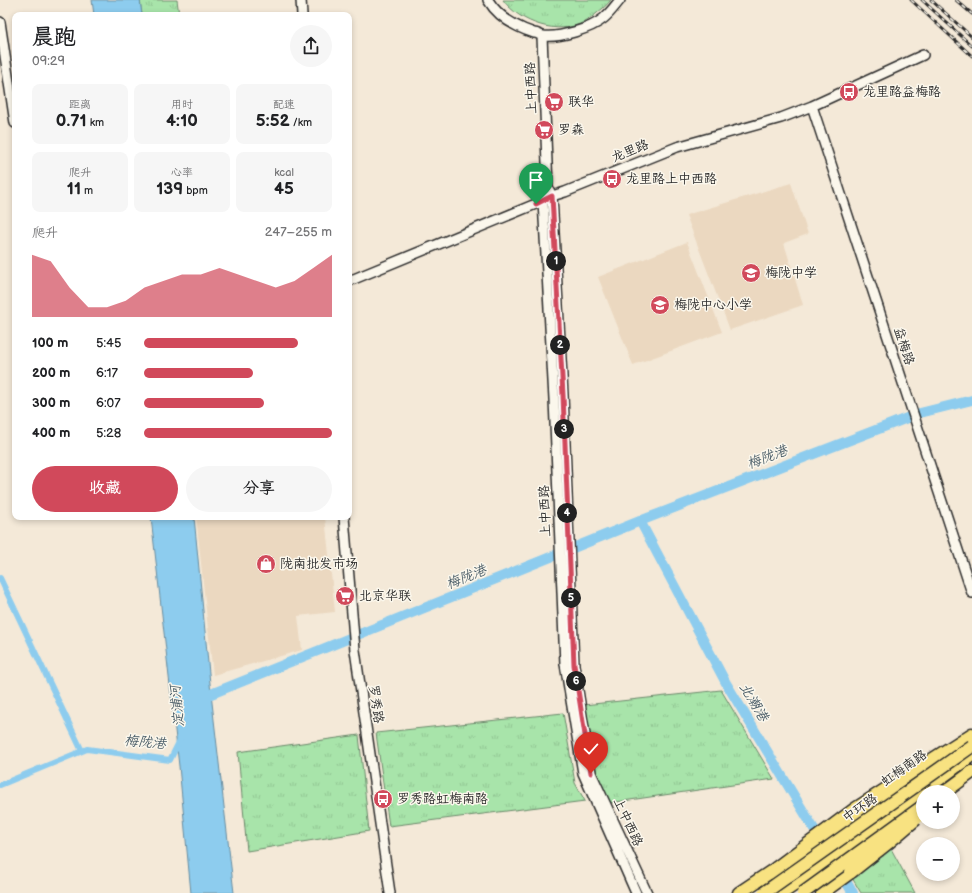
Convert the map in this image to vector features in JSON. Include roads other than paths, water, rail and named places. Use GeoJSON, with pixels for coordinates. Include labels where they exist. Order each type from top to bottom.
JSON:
{"type":"FeatureCollection","features":[{"type":"Feature","properties":{"kind":"highway"},"geometry":{"type":"LineString","coordinates":[[739,893],[772,871],[813,849],[855,809],[972,734]]}},
{"type":"Feature","properties":{"kind":"highway","name":"中环路"},"geometry":{"type":"LineString","coordinates":[[764,893],[971,749]]}},
{"type":"Feature","properties":{"kind":"highway","name":"中环路"},"geometry":{"type":"LineString","coordinates":[[782,893],[806,877],[971,749]]}},
{"type":"Feature","properties":{"kind":"highway"},"geometry":{"type":"LineString","coordinates":[[953,785],[972,770]]}},
{"type":"Feature","properties":{"kind":"highway"},"geometry":{"type":"LineString","coordinates":[[803,893],[916,812]]}},
{"type":"Feature","properties":{"kind":"highway"},"geometry":{"type":"LineString","coordinates":[[822,893],[887,844],[916,819]]}},
{"type":"Feature","properties":{"kind":"main road"},"geometry":{"type":"LineString","coordinates":[[301,0],[302,12]]}},
{"type":"Feature","properties":{"kind":"main road"},"geometry":{"type":"LineString","coordinates":[[488,0],[494,10],[509,23],[542,36],[577,32],[591,26],[603,19],[620,0]]}},
{"type":"Feature","properties":{"kind":"main road"},"geometry":{"type":"LineString","coordinates":[[0,22],[12,103]]}},
{"type":"Feature","properties":{"kind":"main road","name":"上中西路"},"geometry":{"type":"LineString","coordinates":[[542,36],[563,395],[564,539],[561,567],[565,664],[583,772],[636,893]]}},
{"type":"Feature","properties":{"kind":"main road","name":"龙里路"},"geometry":{"type":"LineString","coordinates":[[550,192],[565,192],[676,147],[765,124],[812,106],[923,55]]}},
{"type":"Feature","properties":{"kind":"main road","name":"益梅路"},"geometry":{"type":"LineString","coordinates":[[812,106],[972,594]]}},
{"type":"Feature","properties":{"kind":"main road","name":"上中西路"},"geometry":{"type":"LineString","coordinates":[[550,192],[543,201],[564,539],[569,561],[574,665],[591,773],[646,893]]}},
{"type":"Feature","properties":{"kind":"main road"},"geometry":{"type":"LineString","coordinates":[[352,280],[543,201]]}},
{"type":"Feature","properties":{"kind":"main road","name":"罗秀路"},"geometry":{"type":"LineString","coordinates":[[344,520],[355,650],[390,893]]}},
{"type":"Feature","properties":{"kind":"main road","name":"虹梅南路"},"geometry":{"type":"LineString","coordinates":[[837,837],[913,778],[972,737]]}},
{"type":"Feature","properties":{"kind":"main road"},"geometry":{"type":"LineString","coordinates":[[787,893],[889,823],[902,807],[971,749]]}},
{"type":"Feature","properties":{"kind":"main road","name":"虹梅南路"},"geometry":{"type":"LineString","coordinates":[[758,893],[813,849],[837,837],[898,799],[928,775],[971,749]]}},
{"type":"Feature","properties":{"kind":"main road"},"geometry":{"type":"LineString","coordinates":[[913,778],[928,775]]}},
{"type":"Feature","properties":{"kind":"main road"},"geometry":{"type":"LineString","coordinates":[[889,823],[900,820],[916,812]]}},
{"type":"Feature","properties":{"kind":"main road"},"geometry":{"type":"LineString","coordinates":[[898,838],[897,832],[900,820]]}},
{"type":"Feature","properties":{"kind":"water"},"geometry":{"type":"Polygon","coordinates":[[[92,0],[140,0],[142,12],[94,12],[92,0]]]}},
{"type":"Feature","properties":{"kind":"water","name":"淀浦河"},"geometry":{"type":"Polygon","coordinates":[[[151,520],[194,520],[211,694],[234,893],[191,893],[179,766],[151,520]]]}},
{"type":"Feature","properties":{"kind":"waterway","name":"梅陇港"},"geometry":{"type":"LineString","coordinates":[[211,694],[640,521],[920,413],[972,400]]}},
{"type":"Feature","properties":{"kind":"waterway","name":"北潮港"},"geometry":{"type":"LineString","coordinates":[[640,521],[726,683],[822,842]]}},
{"type":"Feature","properties":{"kind":"waterway"},"geometry":{"type":"LineString","coordinates":[[0,578],[82,751]]}},
{"type":"Feature","properties":{"kind":"waterway","name":"梅陇港"},"geometry":{"type":"LineString","coordinates":[[0,785],[87,749],[170,760],[180,740]]}},
{"type":"Feature","properties":{"kind":"waterway","name":"北潮港"},"geometry":{"type":"LineString","coordinates":[[840,872],[853,893]]}},
{"type":"Feature","properties":{"kind":"railway"},"geometry":{"type":"LineString","coordinates":[[911,0],[972,56]]}},
{"type":"Feature","properties":{"kind":"railway"},"geometry":{"type":"LineString","coordinates":[[922,0],[972,46]]}},
{"type":"Feature","properties":{"kind":"railway"},"geometry":{"type":"LineString","coordinates":[[931,0],[972,37]]}},
{"type":"Feature","properties":{"kind":"railway"},"geometry":{"type":"LineString","coordinates":[[956,0],[972,14]]}},
{"type":"Feature","properties":{"kind":"place","name":"龙里路益梅路"},"geometry":{"type":"Point","coordinates":[849,92]}},
{"type":"Feature","properties":{"kind":"place","name":"联华"},"geometry":{"type":"Point","coordinates":[554,102]}},
{"type":"Feature","properties":{"kind":"place","name":"罗森"},"geometry":{"type":"Point","coordinates":[544,130]}},
{"type":"Feature","properties":{"kind":"place","name":"龙里路上中西路"},"geometry":{"type":"Point","coordinates":[612,179]}},
{"type":"Feature","properties":{"kind":"place","name":"梅陇中学"},"geometry":{"type":"Point","coordinates":[751,273]}},
{"type":"Feature","properties":{"kind":"place","name":"梅陇中心小学"},"geometry":{"type":"Point","coordinates":[660,305]}},
{"type":"Feature","properties":{"kind":"place","name":"陇南批发市场"},"geometry":{"type":"Point","coordinates":[266,564]}},
{"type":"Feature","properties":{"kind":"place","name":"北京华联"},"geometry":{"type":"Point","coordinates":[345,596]}},
{"type":"Feature","properties":{"kind":"place","name":"罗秀路虹梅南路"},"geometry":{"type":"Point","coordinates":[383,799]}}]}
